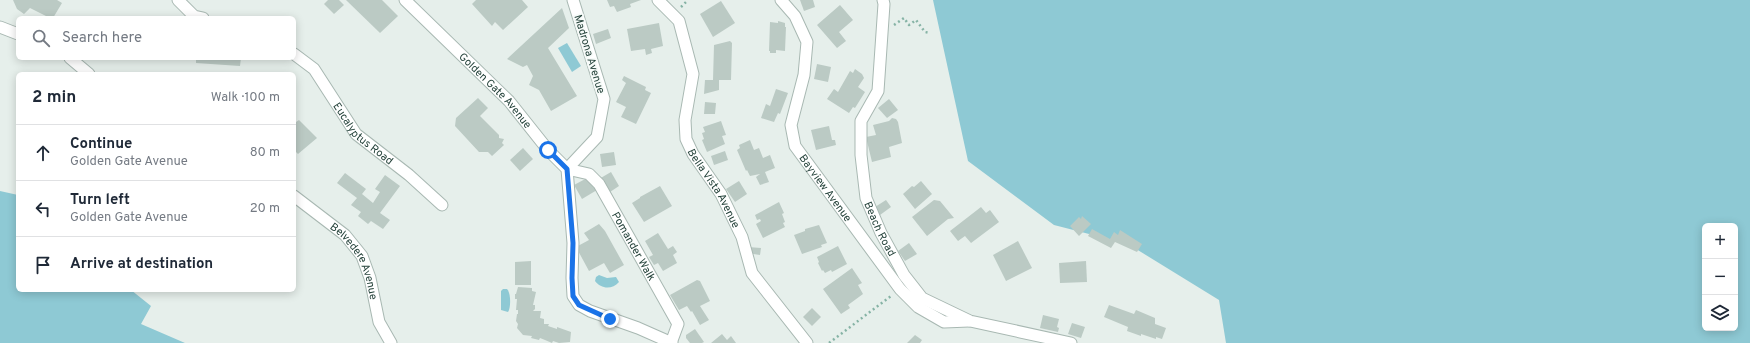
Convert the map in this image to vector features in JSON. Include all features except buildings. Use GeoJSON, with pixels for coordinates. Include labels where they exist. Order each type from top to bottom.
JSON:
{"type":"FeatureCollection","features":[{"type":"Feature","properties":{"kind":"street"},"geometry":{"type":"LineString","coordinates":[[178,0],[194,16]]}},
{"type":"Feature","properties":{"kind":"street","name":"Golden Gate Avenue"},"geometry":{"type":"LineString","coordinates":[[404,0],[508,101],[548,150],[567,169]]}},
{"type":"Feature","properties":{"kind":"street","name":"Madrona Avenue"},"geometry":{"type":"LineString","coordinates":[[567,169],[597,137],[604,99],[572,0]]}},
{"type":"Feature","properties":{"kind":"street","name":"Bella Vista Avenue"},"geometry":{"type":"LineString","coordinates":[[658,0],[679,21],[693,74],[684,120],[686,139],[692,154],[721,194],[742,237],[752,273],[807,343]]}},
{"type":"Feature","properties":{"kind":"street","name":"Bayview Avenue"},"geometry":{"type":"LineString","coordinates":[[781,0],[795,16],[807,42],[804,75],[791,125],[795,146],[900,289],[918,307],[944,322],[970,321]]}},
{"type":"Feature","properties":{"kind":"street","name":"Beach Road"},"geometry":{"type":"LineString","coordinates":[[882,0],[884,4],[878,91],[861,121],[861,155],[866,198],[881,233],[904,275],[922,298],[970,321],[1071,343]]}},
{"type":"Feature","properties":{"kind":"street"},"geometry":{"type":"LineString","coordinates":[[0,27],[16,33]]}},
{"type":"Feature","properties":{"kind":"street","name":"Eucalyptus Road"},"geometry":{"type":"LineString","coordinates":[[296,56],[314,70],[356,134],[409,175],[442,205]]}},
{"type":"Feature","properties":{"kind":"street"},"geometry":{"type":"LineString","coordinates":[[72,60],[87,72]]}},
{"type":"Feature","properties":{"kind":"street"},"geometry":{"type":"LineString","coordinates":[[567,169],[573,243],[573,296],[579,305],[590,311],[638,328],[671,343]]}},
{"type":"Feature","properties":{"kind":"street","name":"Pomander Walk"},"geometry":{"type":"LineString","coordinates":[[567,169],[589,174],[599,184],[678,324],[671,343]]}},
{"type":"Feature","properties":{"kind":"street","name":"Belvedere Avenue"},"geometry":{"type":"LineString","coordinates":[[296,197],[345,234],[362,256],[370,278],[379,322],[391,343]]}},
{"type":"Feature","properties":{"kind":"path"},"geometry":{"type":"LineString","coordinates":[[892,27],[904,18],[910,25],[916,20],[925,32],[930,33]]}},
{"type":"Feature","properties":{"kind":"path"},"geometry":{"type":"LineString","coordinates":[[829,343],[900,289]]}},
{"type":"Feature","properties":{"kind":"water"},"geometry":{"type":"Polygon","coordinates":[[[933,0],[1750,0],[1750,343],[1226,343],[1219,300],[1128,244],[1054,225],[968,161],[933,0]]]}},
{"type":"Feature","properties":{"kind":"water"},"geometry":{"type":"Polygon","coordinates":[[[567,43],[581,66],[572,72],[558,48],[567,43]]]}},
{"type":"Feature","properties":{"kind":"water"},"geometry":{"type":"Polygon","coordinates":[[[0,191],[16,195],[16,292],[134,292],[151,306],[141,324],[185,343],[0,343],[0,191]]]}},
{"type":"Feature","properties":{"kind":"water"},"geometry":{"type":"Polygon","coordinates":[[[599,275],[607,278],[616,277],[619,282],[616,285],[607,288],[600,286],[595,281],[596,277],[599,275]]]}},
{"type":"Feature","properties":{"kind":"water"},"geometry":{"type":"Polygon","coordinates":[[[503,289],[507,289],[510,297],[508,312],[501,310],[501,291],[503,289]]]}},
{"type":"Feature","properties":{"kind":"route"},"geometry":{"type":"LineString","coordinates":[[548,150],[567,169],[573,243],[573,296],[579,305],[610,319]]}}]}
